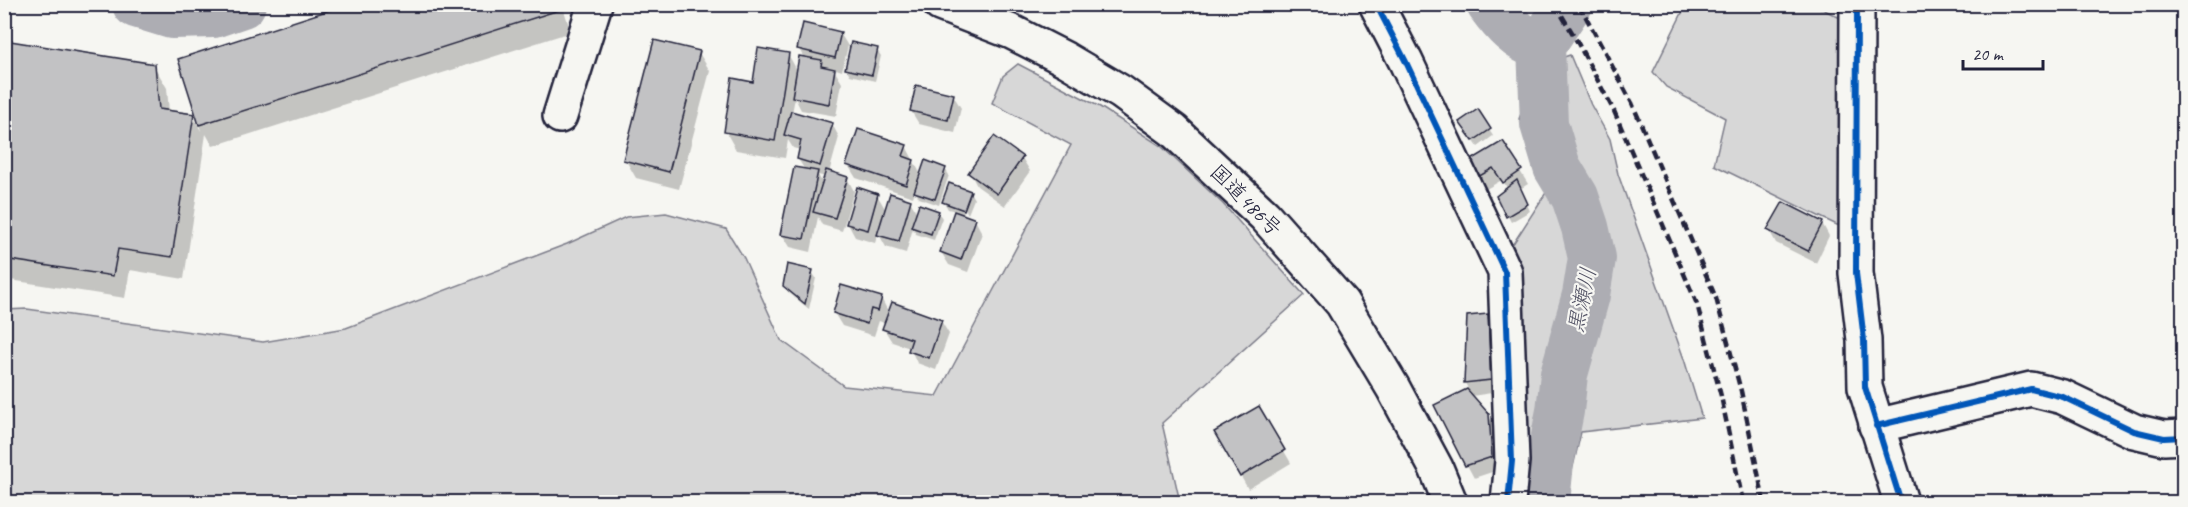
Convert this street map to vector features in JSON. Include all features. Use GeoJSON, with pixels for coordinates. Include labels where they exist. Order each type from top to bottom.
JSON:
{"type":"FeatureCollection","features":[{"type":"Feature","properties":{"kind":"main road"},"geometry":{"type":"LineString","coordinates":[[560,116],[595,4]]}},
{"type":"Feature","properties":{"kind":"main road","name":"国道486号"},"geometry":{"type":"LineString","coordinates":[[940,4],[1012,32],[1065,59],[1121,92],[1173,130],[1257,209],[1341,303],[1393,388],[1436,468],[1450,502]]}},
{"type":"Feature","properties":{"kind":"main road"},"geometry":{"type":"LineString","coordinates":[[1376,4],[1406,62],[1505,272],[1512,461],[1508,502]]}},
{"type":"Feature","properties":{"kind":"main road"},"geometry":{"type":"LineString","coordinates":[[1857,4],[1856,273],[1864,340],[1865,387],[1900,502]]}},
{"type":"Feature","properties":{"kind":"main road"},"geometry":{"type":"LineString","coordinates":[[1876,426],[2031,389],[2063,397],[2134,431],[2164,438],[2184,437]]}},
{"type":"Feature","properties":{"kind":"shaded area"},"geometry":{"type":"Polygon","coordinates":[[[1686,5],[1815,5],[1842,19],[1841,227],[1714,165],[1725,118],[1666,87],[1653,72],[1686,5]]]}},
{"type":"Feature","properties":{"kind":"shaded area"},"geometry":{"type":"Polygon","coordinates":[[[1570,55],[1591,105],[1610,139],[1618,174],[1684,359],[1702,418],[1581,432],[1565,502],[1517,502],[1509,250],[1551,185],[1519,119],[1537,66],[1570,55]]]}},
{"type":"Feature","properties":{"kind":"shaded area"},"geometry":{"type":"Polygon","coordinates":[[[1018,64],[1100,107],[1161,146],[1223,204],[1304,295],[1162,423],[1180,502],[5,502],[5,310],[27,309],[263,342],[346,328],[567,244],[626,217],[666,213],[726,229],[744,258],[781,340],[844,386],[937,396],[1071,145],[992,103],[1003,76],[1018,64]]]}},
{"type":"Feature","properties":{"kind":"building"},"geometry":{"type":"Polygon","coordinates":[[[348,4],[557,4],[559,10],[199,125],[178,59],[348,4]]]}},
{"type":"Feature","properties":{"kind":"building"},"geometry":{"type":"Polygon","coordinates":[[[803,23],[841,32],[835,58],[797,49],[803,23]]]}},
{"type":"Feature","properties":{"kind":"building"},"geometry":{"type":"Polygon","coordinates":[[[4,40],[155,64],[159,109],[194,114],[172,257],[118,249],[113,276],[4,259],[4,40]]]}},
{"type":"Feature","properties":{"kind":"building"},"geometry":{"type":"Polygon","coordinates":[[[654,40],[700,51],[669,172],[623,160],[654,40]]]}},
{"type":"Feature","properties":{"kind":"building"},"geometry":{"type":"Polygon","coordinates":[[[851,42],[878,48],[872,75],[845,69],[851,42]]]}},
{"type":"Feature","properties":{"kind":"building"},"geometry":{"type":"Polygon","coordinates":[[[758,48],[789,53],[775,141],[724,132],[732,78],[753,82],[758,48]]]}},
{"type":"Feature","properties":{"kind":"building"},"geometry":{"type":"Polygon","coordinates":[[[799,56],[822,60],[821,66],[835,69],[829,104],[792,97],[799,56]]]}},
{"type":"Feature","properties":{"kind":"building"},"geometry":{"type":"Polygon","coordinates":[[[916,85],[954,94],[948,120],[910,111],[916,85]]]}},
{"type":"Feature","properties":{"kind":"building"},"geometry":{"type":"Polygon","coordinates":[[[1478,109],[1491,129],[1473,141],[1459,122],[1478,109]]]}},
{"type":"Feature","properties":{"kind":"building"},"geometry":{"type":"Polygon","coordinates":[[[791,111],[833,123],[820,166],[797,159],[801,140],[784,135],[791,111]]]}},
{"type":"Feature","properties":{"kind":"building"},"geometry":{"type":"Polygon","coordinates":[[[858,129],[907,145],[903,156],[914,160],[906,185],[846,165],[858,129]]]}},
{"type":"Feature","properties":{"kind":"building"},"geometry":{"type":"Polygon","coordinates":[[[994,136],[1023,157],[997,194],[968,173],[994,136]]]}},
{"type":"Feature","properties":{"kind":"building"},"geometry":{"type":"Polygon","coordinates":[[[1503,141],[1522,170],[1503,183],[1493,168],[1478,177],[1468,162],[1503,141]]]}},
{"type":"Feature","properties":{"kind":"building"},"geometry":{"type":"Polygon","coordinates":[[[925,160],[946,168],[935,199],[914,192],[925,160]]]}},
{"type":"Feature","properties":{"kind":"building"},"geometry":{"type":"Polygon","coordinates":[[[794,167],[818,171],[804,239],[780,235],[794,167]]]}},
{"type":"Feature","properties":{"kind":"building"},"geometry":{"type":"Polygon","coordinates":[[[826,170],[848,177],[835,218],[813,212],[826,170]]]}},
{"type":"Feature","properties":{"kind":"building"},"geometry":{"type":"Polygon","coordinates":[[[1517,180],[1528,204],[1506,217],[1496,196],[1517,180]]]}},
{"type":"Feature","properties":{"kind":"building"},"geometry":{"type":"Polygon","coordinates":[[[949,183],[971,191],[964,210],[942,202],[949,183]]]}},
{"type":"Feature","properties":{"kind":"building"},"geometry":{"type":"Polygon","coordinates":[[[857,187],[878,194],[868,230],[846,224],[857,187]]]}},
{"type":"Feature","properties":{"kind":"building"},"geometry":{"type":"Polygon","coordinates":[[[890,193],[911,200],[899,241],[877,235],[890,193]]]}},
{"type":"Feature","properties":{"kind":"building"},"geometry":{"type":"Polygon","coordinates":[[[1783,202],[1823,222],[1808,251],[1767,230],[1783,202]]]}},
{"type":"Feature","properties":{"kind":"building"},"geometry":{"type":"Polygon","coordinates":[[[919,204],[939,211],[931,234],[911,227],[919,204]]]}},
{"type":"Feature","properties":{"kind":"building"},"geometry":{"type":"Polygon","coordinates":[[[954,211],[976,219],[961,260],[940,252],[954,211]]]}},
{"type":"Feature","properties":{"kind":"building"},"geometry":{"type":"Polygon","coordinates":[[[787,264],[813,270],[805,304],[783,286],[787,264]]]}},
{"type":"Feature","properties":{"kind":"building"},"geometry":{"type":"Polygon","coordinates":[[[841,285],[882,297],[878,311],[871,309],[867,324],[833,313],[841,285]]]}},
{"type":"Feature","properties":{"kind":"building"},"geometry":{"type":"Polygon","coordinates":[[[892,302],[942,320],[929,358],[908,351],[912,339],[882,329],[892,302]]]}},
{"type":"Feature","properties":{"kind":"building"},"geometry":{"type":"Polygon","coordinates":[[[1488,314],[1491,380],[1464,383],[1467,316],[1488,314]]]}},
{"type":"Feature","properties":{"kind":"building"},"geometry":{"type":"Polygon","coordinates":[[[1467,389],[1489,414],[1492,457],[1465,466],[1434,405],[1467,389]]]}},
{"type":"Feature","properties":{"kind":"building"},"geometry":{"type":"Polygon","coordinates":[[[1259,406],[1285,450],[1240,477],[1214,432],[1259,406]]]}},
{"type":"Feature","properties":{"kind":"waterway"},"geometry":{"type":"LineString","coordinates":[[136,4],[172,15],[213,14],[242,4]]}},
{"type":"Feature","properties":{"kind":"waterway"},"geometry":{"type":"LineString","coordinates":[[1490,4],[1506,24],[1519,35],[1541,46]]}},
{"type":"Feature","properties":{"kind":"waterway","name":"黒瀬川"},"geometry":{"type":"LineString","coordinates":[[1546,502],[1564,374],[1586,295],[1592,258],[1575,197],[1557,167],[1544,124],[1541,46],[1569,4]]}},
{"type":"Feature","properties":{"kind":"railway"},"geometry":{"type":"LineString","coordinates":[[1555,4],[1614,111],[1697,304],[1721,396],[1743,502]]}},
{"type":"Feature","properties":{"kind":"railway"},"geometry":{"type":"LineString","coordinates":[[1579,4],[1632,103],[1716,298],[1741,391],[1764,502]]}},
{"type":"Feature","properties":{"kind":"cycle path"},"geometry":{"type":"LineString","coordinates":[[1376,4],[1406,62],[1505,272],[1512,461],[1508,502]]}},
{"type":"Feature","properties":{"kind":"cycle path"},"geometry":{"type":"LineString","coordinates":[[1857,4],[1856,273],[1864,340],[1865,387],[1901,502]]}},
{"type":"Feature","properties":{"kind":"cycle path"},"geometry":{"type":"LineString","coordinates":[[1876,426],[2031,389],[2063,397],[2134,431],[2164,438],[2184,437]]}}]}
